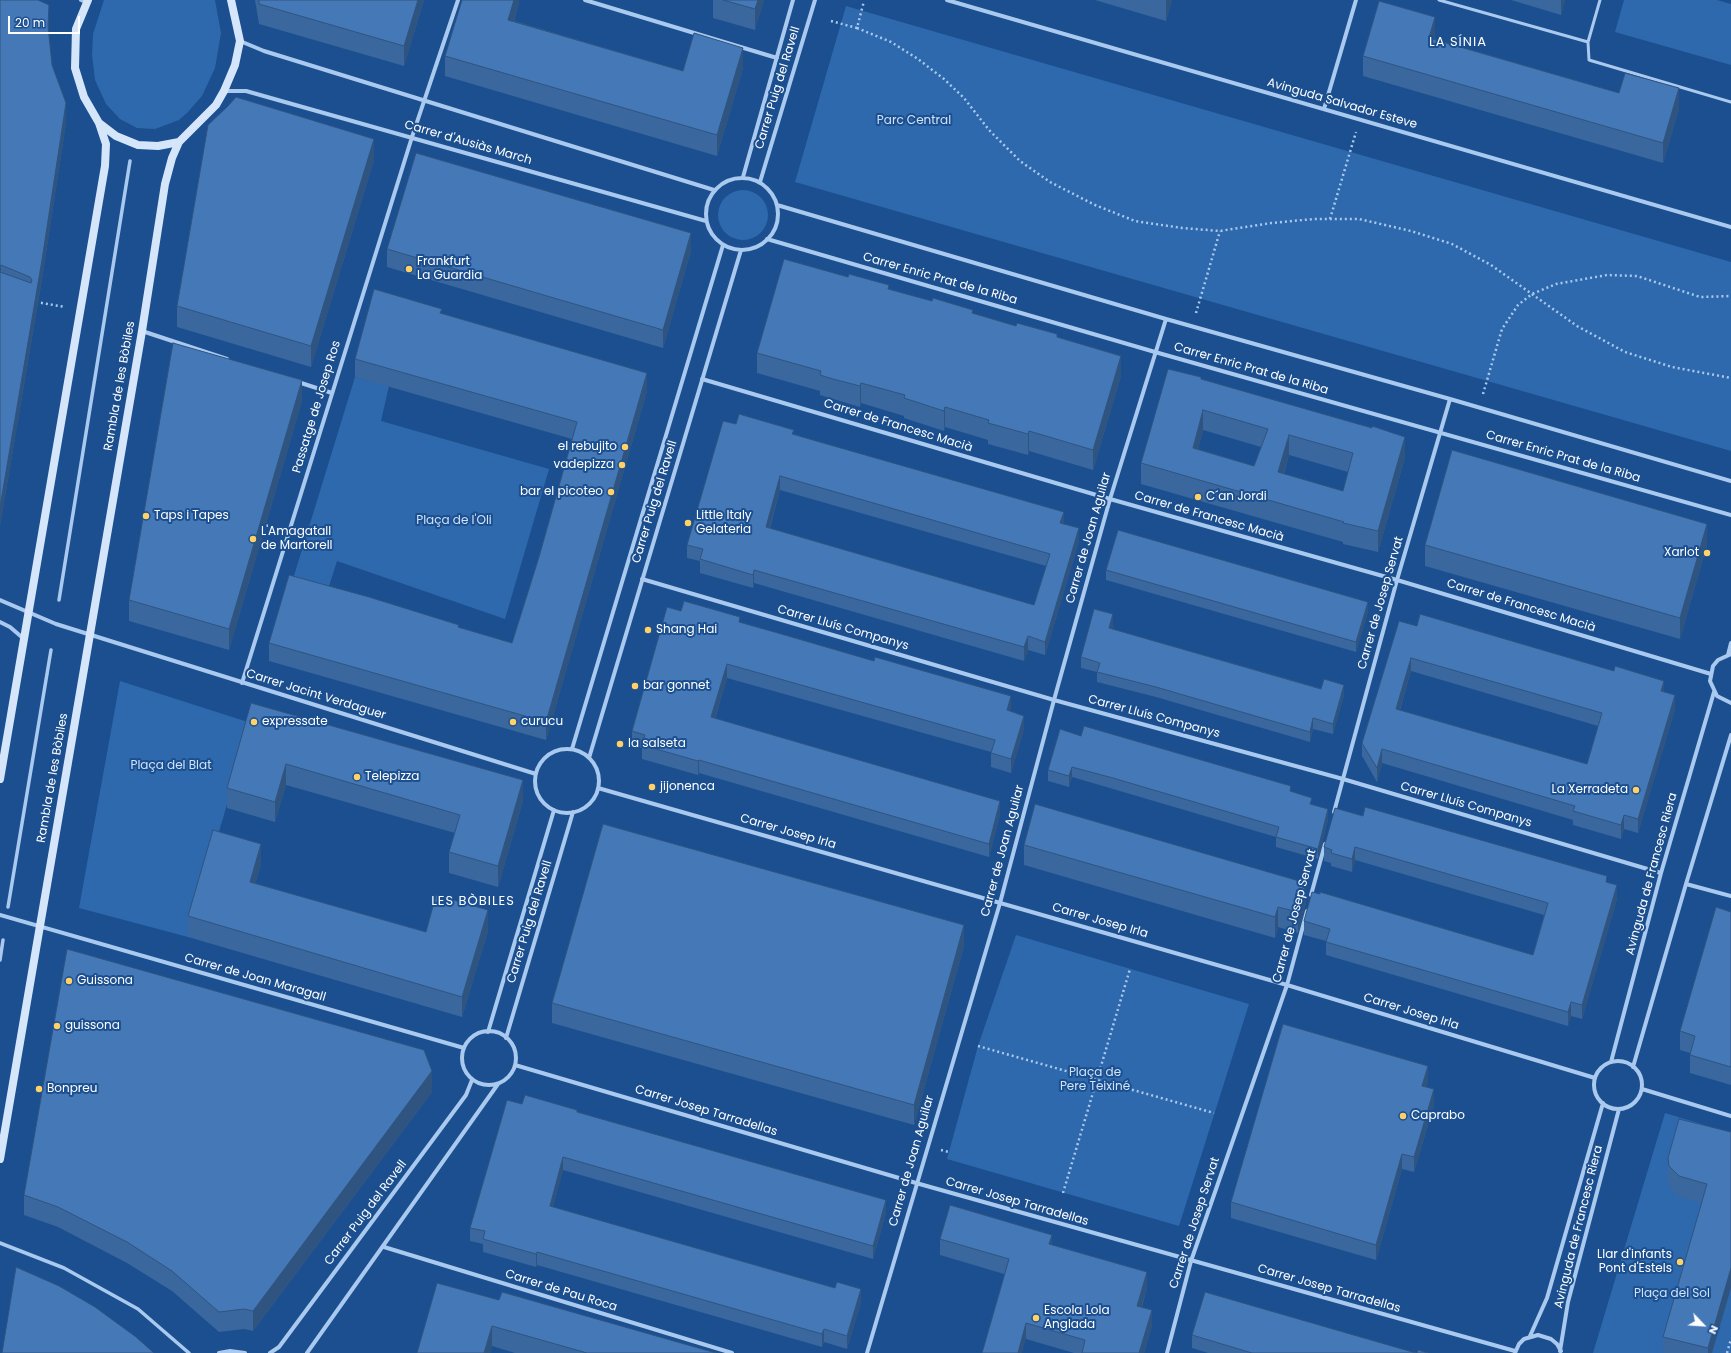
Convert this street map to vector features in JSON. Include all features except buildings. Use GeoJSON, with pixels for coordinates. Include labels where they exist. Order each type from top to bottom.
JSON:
{"type":"FeatureCollection","features":[{"type":"Feature","properties":{"kind":"main road"},"geometry":{"type":"LineString","coordinates":[[99,123],[116,136],[138,145],[158,146],[179,142],[216,105],[224,91],[235,65],[240,41],[231,0]]}},
{"type":"Feature","properties":{"kind":"main road"},"geometry":{"type":"LineString","coordinates":[[0,779],[79,310],[105,166],[106,144],[99,123],[84,97],[75,68],[76,29],[85,1]]}},
{"type":"Feature","properties":{"kind":"main road","name":"Rambla de les Bòbiles"},"geometry":{"type":"LineString","coordinates":[[0,1159],[142,331],[165,184],[172,158],[179,142]]}},
{"type":"Feature","properties":{"kind":"street","name":"Passatge de Josep Ros"},"geometry":{"type":"LineString","coordinates":[[242,683],[412,137],[458,0]]}},
{"type":"Feature","properties":{"kind":"street"},"geometry":{"type":"LineString","coordinates":[[585,0],[777,58]]}},
{"type":"Feature","properties":{"kind":"street","name":"Carrer Puig del Ravell"},"geometry":{"type":"LineString","coordinates":[[742,178],[793,0]]}},
{"type":"Feature","properties":{"kind":"street","name":"Carrer Puig del Ravell"},"geometry":{"type":"LineString","coordinates":[[760,182],[815,0]]}},
{"type":"Feature","properties":{"kind":"street","name":"Avinguda Salvador Esteve"},"geometry":{"type":"LineString","coordinates":[[947,0],[1731,227]]}},
{"type":"Feature","properties":{"kind":"street"},"geometry":{"type":"LineString","coordinates":[[1324,109],[1356,0]]}},
{"type":"Feature","properties":{"kind":"street"},"geometry":{"type":"LineString","coordinates":[[240,41],[264,51],[714,190]]}},
{"type":"Feature","properties":{"kind":"street","name":"Carrer d'Ausiàs March"},"geometry":{"type":"LineString","coordinates":[[224,91],[246,91],[706,221]]}},
{"type":"Feature","properties":{"kind":"street","name":"Rambla de les Bòbiles"},"geometry":{"type":"LineString","coordinates":[[59,600],[130,161]]}},
{"type":"Feature","properties":{"kind":"street"},"geometry":{"type":"LineString","coordinates":[[742,178],[760,182],[771,192],[777,205],[777,224],[767,240],[753,249],[740,250],[723,245],[712,235],[706,221],[707,202],[714,190],[725,182],[742,178]]}},
{"type":"Feature","properties":{"kind":"street","name":"Carrer Enric Prat de la Riba"},"geometry":{"type":"LineString","coordinates":[[777,205],[1192,327],[1479,407],[1731,481]]}},
{"type":"Feature","properties":{"kind":"street","name":"Carrer Enric Prat de la Riba"},"geometry":{"type":"LineString","coordinates":[[767,240],[1155,352],[1731,515]]}},
{"type":"Feature","properties":{"kind":"street","name":"Carrer Puig del Ravell"},"geometry":{"type":"LineString","coordinates":[[572,749],[723,245]]}},
{"type":"Feature","properties":{"kind":"street","name":"Carrer Puig del Ravell"},"geometry":{"type":"LineString","coordinates":[[589,758],[740,250]]}},
{"type":"Feature","properties":{"kind":"street","name":"Carrer de Joan Aguilar"},"geometry":{"type":"LineString","coordinates":[[867,1353],[1000,903],[1054,700],[1110,500],[1166,319]]}},
{"type":"Feature","properties":{"kind":"street"},"geometry":{"type":"LineString","coordinates":[[142,331],[233,361]]}},
{"type":"Feature","properties":{"kind":"street","name":"Carrer de Francesc Macià"},"geometry":{"type":"LineString","coordinates":[[702,378],[1110,500],[1397,580],[1711,674]]}},
{"type":"Feature","properties":{"kind":"street"},"geometry":{"type":"LineString","coordinates":[[294,381],[332,393]]}},
{"type":"Feature","properties":{"kind":"street","name":"Carrer de Josep Servat"},"geometry":{"type":"LineString","coordinates":[[1333,817],[1397,580],[1450,399]]}},
{"type":"Feature","properties":{"kind":"street","name":"Carrer Lluís Companys"},"geometry":{"type":"LineString","coordinates":[[642,579],[1054,700],[1343,779],[1661,873]]}},
{"type":"Feature","properties":{"kind":"street"},"geometry":{"type":"LineString","coordinates":[[0,600],[56,624],[90,635]]}},
{"type":"Feature","properties":{"kind":"street"},"geometry":{"type":"LineString","coordinates":[[0,622],[10,627],[24,639]]}},
{"type":"Feature","properties":{"kind":"street","name":"Carrer Jacint Verdaguer"},"geometry":{"type":"LineString","coordinates":[[90,635],[536,774]]}},
{"type":"Feature","properties":{"kind":"street"},"geometry":{"type":"LineString","coordinates":[[1731,643],[1730,654],[1718,660],[1711,674],[1710,682],[1714,692],[1724,701],[1731,703]]}},
{"type":"Feature","properties":{"kind":"street","name":"Rambla de les Bòbiles"},"geometry":{"type":"LineString","coordinates":[[8,907],[51,650]]}},
{"type":"Feature","properties":{"kind":"street","name":"Avinguda de Francesc Riera"},"geometry":{"type":"LineString","coordinates":[[1611,1062],[1661,873],[1714,692]]}},
{"type":"Feature","properties":{"kind":"street"},"geometry":{"type":"LineString","coordinates":[[1633,1066],[1731,735]]}},
{"type":"Feature","properties":{"kind":"street"},"geometry":{"type":"LineString","coordinates":[[572,749],[589,758],[597,771],[598,788],[594,797],[588,804],[580,810],[573,812],[554,810],[542,801],[538,793],[536,774],[540,764],[546,757],[555,751],[572,749]]}},
{"type":"Feature","properties":{"kind":"street","name":"Carrer Josep Irla"},"geometry":{"type":"LineString","coordinates":[[598,788],[1287,985],[1594,1078]]}},
{"type":"Feature","properties":{"kind":"street","name":"Carrer Puig del Ravell"},"geometry":{"type":"LineString","coordinates":[[488,1032],[554,810]]}},
{"type":"Feature","properties":{"kind":"street","name":"Carrer Puig del Ravell"},"geometry":{"type":"LineString","coordinates":[[506,1038],[573,812]]}},
{"type":"Feature","properties":{"kind":"street","name":"Carrer de Josep Servat"},"geometry":{"type":"LineString","coordinates":[[1310,901],[1326,840]]}},
{"type":"Feature","properties":{"kind":"street"},"geometry":{"type":"LineString","coordinates":[[1686,884],[1731,896]]}},
{"type":"Feature","properties":{"kind":"street","name":"Carrer de Josep Servat"},"geometry":{"type":"LineString","coordinates":[[1167,1353],[1191,1261],[1287,985],[1308,908]]}},
{"type":"Feature","properties":{"kind":"street"},"geometry":{"type":"LineString","coordinates":[[0,915],[40,925]]}},
{"type":"Feature","properties":{"kind":"street","name":"Carrer de Joan Maragall"},"geometry":{"type":"LineString","coordinates":[[40,925],[464,1048]]}},
{"type":"Feature","properties":{"kind":"street"},"geometry":{"type":"LineString","coordinates":[[0,960],[3,940]]}},
{"type":"Feature","properties":{"kind":"street"},"geometry":{"type":"LineString","coordinates":[[307,1353],[384,1247],[498,1084],[505,1080],[515,1065],[514,1049],[506,1038],[494,1032],[474,1036],[464,1048],[463,1065],[466,1073],[472,1080],[480,1084],[498,1084]]}},
{"type":"Feature","properties":{"kind":"street"},"geometry":{"type":"LineString","coordinates":[[1611,1062],[1625,1062],[1633,1066],[1641,1076],[1642,1089],[1640,1095],[1632,1104],[1619,1109],[1612,1108],[1603,1103],[1596,1094],[1594,1078],[1598,1071],[1611,1062]]}},
{"type":"Feature","properties":{"kind":"street","name":"Carrer Josep Tarradellas"},"geometry":{"type":"LineString","coordinates":[[515,1065],[916,1183],[1515,1352]]}},
{"type":"Feature","properties":{"kind":"street","name":"Carrer Puig del Ravell"},"geometry":{"type":"LineString","coordinates":[[270,1353],[279,1347],[466,1095],[472,1080]]}},
{"type":"Feature","properties":{"kind":"street"},"geometry":{"type":"LineString","coordinates":[[1642,1089],[1731,1116]]}},
{"type":"Feature","properties":{"kind":"street","name":"Avinguda de Francesc Riera"},"geometry":{"type":"LineString","coordinates":[[1530,1336],[1547,1298],[1603,1103]]}},
{"type":"Feature","properties":{"kind":"street","name":"Avinguda de Francesc Riera"},"geometry":{"type":"LineString","coordinates":[[1561,1352],[1568,1302],[1619,1109]]}},
{"type":"Feature","properties":{"kind":"street"},"geometry":{"type":"LineString","coordinates":[[0,1243],[64,1268],[138,1309],[190,1353]]}},
{"type":"Feature","properties":{"kind":"street","name":"Carrer de Pau Roca"},"geometry":{"type":"LineString","coordinates":[[384,1247],[732,1353]]}},
{"type":"Feature","properties":{"kind":"street"},"geometry":{"type":"LineString","coordinates":[[1515,1352],[1519,1344],[1530,1336],[1545,1336],[1557,1344],[1561,1352]]}},
{"type":"Feature","properties":{"kind":"street"},"geometry":{"type":"LineString","coordinates":[[219,1353],[230,1351],[245,1353]]}},
{"type":"Feature","properties":{"kind":"lane"},"geometry":{"type":"LineString","coordinates":[[1439,0],[1588,42]]}},
{"type":"Feature","properties":{"kind":"lane"},"geometry":{"type":"LineString","coordinates":[[1600,0],[1588,42],[1589,60],[1731,102]]}},
{"type":"Feature","properties":{"kind":"path"},"geometry":{"type":"LineString","coordinates":[[857,28],[864,1]]}},
{"type":"Feature","properties":{"kind":"path"},"geometry":{"type":"LineString","coordinates":[[831,21],[857,28],[892,42],[944,79],[964,98],[989,130],[1020,161],[1050,182],[1095,205],[1135,220],[1182,228],[1220,231],[1271,223],[1330,219],[1359,219],[1411,230],[1452,244],[1491,265],[1576,326],[1625,352],[1672,366],[1731,378]]}},
{"type":"Feature","properties":{"kind":"path"},"geometry":{"type":"LineString","coordinates":[[1330,219],[1360,120]]}},
{"type":"Feature","properties":{"kind":"path"},"geometry":{"type":"LineString","coordinates":[[1192,327],[1220,231]]}},
{"type":"Feature","properties":{"kind":"path"},"geometry":{"type":"LineString","coordinates":[[1479,407],[1502,329],[1518,305],[1532,294],[1556,284],[1607,275],[1637,276],[1700,297],[1731,296]]}},
{"type":"Feature","properties":{"kind":"path"},"geometry":{"type":"LineString","coordinates":[[29,300],[79,310]]}},
{"type":"Feature","properties":{"kind":"path"},"geometry":{"type":"LineString","coordinates":[[1063,1193],[1130,969]]}},
{"type":"Feature","properties":{"kind":"path"},"geometry":{"type":"LineString","coordinates":[[978,1046],[1214,1113]]}},
{"type":"Feature","properties":{"kind":"path"},"geometry":{"type":"LineString","coordinates":[[1727,1353],[1731,1339]]}},
{"type":"Feature","properties":{"kind":"green space"},"geometry":{"type":"Polygon","coordinates":[[[104,0],[215,0],[221,33],[215,68],[202,96],[179,120],[155,129],[137,128],[120,119],[106,104],[95,80],[92,55],[93,34],[104,0]]]}},
{"type":"Feature","properties":{"kind":"green space"},"geometry":{"type":"Polygon","coordinates":[[[1624,0],[1717,0],[1731,4],[1731,65],[1615,32],[1624,0]]]}},
{"type":"Feature","properties":{"kind":"green space","name":"Parc Central"},"geometry":{"type":"Polygon","coordinates":[[[846,6],[1731,262],[1731,451],[795,182],[846,6]]]}},
{"type":"Feature","properties":{"kind":"green space"},"geometry":{"type":"Polygon","coordinates":[[[738,190],[748,190],[761,197],[768,210],[768,220],[761,233],[748,240],[738,240],[729,236],[722,229],[718,220],[718,210],[722,201],[729,194],[738,190]]]}},
{"type":"Feature","properties":{"kind":"green space","name":"Plaça de l'Oli"},"geometry":{"type":"Polygon","coordinates":[[[355,377],[389,386],[381,421],[549,469],[505,619],[337,561],[324,602],[289,592],[355,377]]]}},
{"type":"Feature","properties":{"kind":"green space","name":"Plaça del Blat"},"geometry":{"type":"Polygon","coordinates":[[[120,681],[251,723],[188,937],[79,908],[120,681]]]}},
{"type":"Feature","properties":{"kind":"green space","name":"Plaça de Pere Teixiné"},"geometry":{"type":"Polygon","coordinates":[[[1016,935],[1249,1004],[1179,1226],[947,1159],[978,1046],[1016,935]]]}},
{"type":"Feature","properties":{"kind":"green space","name":"Plaça del Sol"},"geometry":{"type":"Polygon","coordinates":[[[1665,1113],[1731,1133],[1731,1353],[1593,1353],[1665,1113]]]}},
{"type":"Feature","properties":{"kind":"place","name":"Frankfurt La Guardia"},"geometry":{"type":"Point","coordinates":[409,269]}},
{"type":"Feature","properties":{"kind":"place","name":"el rebujito"},"geometry":{"type":"Point","coordinates":[625,447]}},
{"type":"Feature","properties":{"kind":"place","name":"vadepizza"},"geometry":{"type":"Point","coordinates":[622,465]}},
{"type":"Feature","properties":{"kind":"place","name":"bar el picoteo"},"geometry":{"type":"Point","coordinates":[611,492]}},
{"type":"Feature","properties":{"kind":"place","name":"C´an Jordi"},"geometry":{"type":"Point","coordinates":[1198,497]}},
{"type":"Feature","properties":{"kind":"place","name":"Taps i Tapes"},"geometry":{"type":"Point","coordinates":[146,516]}},
{"type":"Feature","properties":{"kind":"place","name":"Little Italy Gelateria"},"geometry":{"type":"Point","coordinates":[688,523]}},
{"type":"Feature","properties":{"kind":"place","name":"L'Amagatall de Martorell"},"geometry":{"type":"Point","coordinates":[253,539]}},
{"type":"Feature","properties":{"kind":"place","name":"Xarlot"},"geometry":{"type":"Point","coordinates":[1707,553]}},
{"type":"Feature","properties":{"kind":"place","name":"Shang Hai"},"geometry":{"type":"Point","coordinates":[648,630]}},
{"type":"Feature","properties":{"kind":"place","name":"bar gonnet"},"geometry":{"type":"Point","coordinates":[635,686]}},
{"type":"Feature","properties":{"kind":"place","name":"expressate"},"geometry":{"type":"Point","coordinates":[254,722]}},
{"type":"Feature","properties":{"kind":"place","name":"curucu"},"geometry":{"type":"Point","coordinates":[513,722]}},
{"type":"Feature","properties":{"kind":"place","name":"la salseta"},"geometry":{"type":"Point","coordinates":[620,744]}},
{"type":"Feature","properties":{"kind":"place","name":"Telepizza"},"geometry":{"type":"Point","coordinates":[357,777]}},
{"type":"Feature","properties":{"kind":"place","name":"jijonenca"},"geometry":{"type":"Point","coordinates":[652,787]}},
{"type":"Feature","properties":{"kind":"place","name":"La Xerradeta"},"geometry":{"type":"Point","coordinates":[1636,790]}},
{"type":"Feature","properties":{"kind":"place","name":"Guissona"},"geometry":{"type":"Point","coordinates":[69,981]}},
{"type":"Feature","properties":{"kind":"place","name":"guissona"},"geometry":{"type":"Point","coordinates":[57,1026]}},
{"type":"Feature","properties":{"kind":"place","name":"Bonpreu"},"geometry":{"type":"Point","coordinates":[39,1089]}},
{"type":"Feature","properties":{"kind":"place","name":"Caprabo"},"geometry":{"type":"Point","coordinates":[1403,1116]}},
{"type":"Feature","properties":{"kind":"place","name":"Llar d'infants Pont d'Estels"},"geometry":{"type":"Point","coordinates":[1680,1262]}},
{"type":"Feature","properties":{"kind":"place","name":"Escola Lola Anglada"},"geometry":{"type":"Point","coordinates":[1036,1318]}},
{"type":"Feature","properties":{"kind":"district","name":"LA SÍNIA"},"geometry":{"type":"Point","coordinates":[1458,43]}},
{"type":"Feature","properties":{"kind":"district","name":"LES BÒBILES"},"geometry":{"type":"Point","coordinates":[473,902]}}]}
